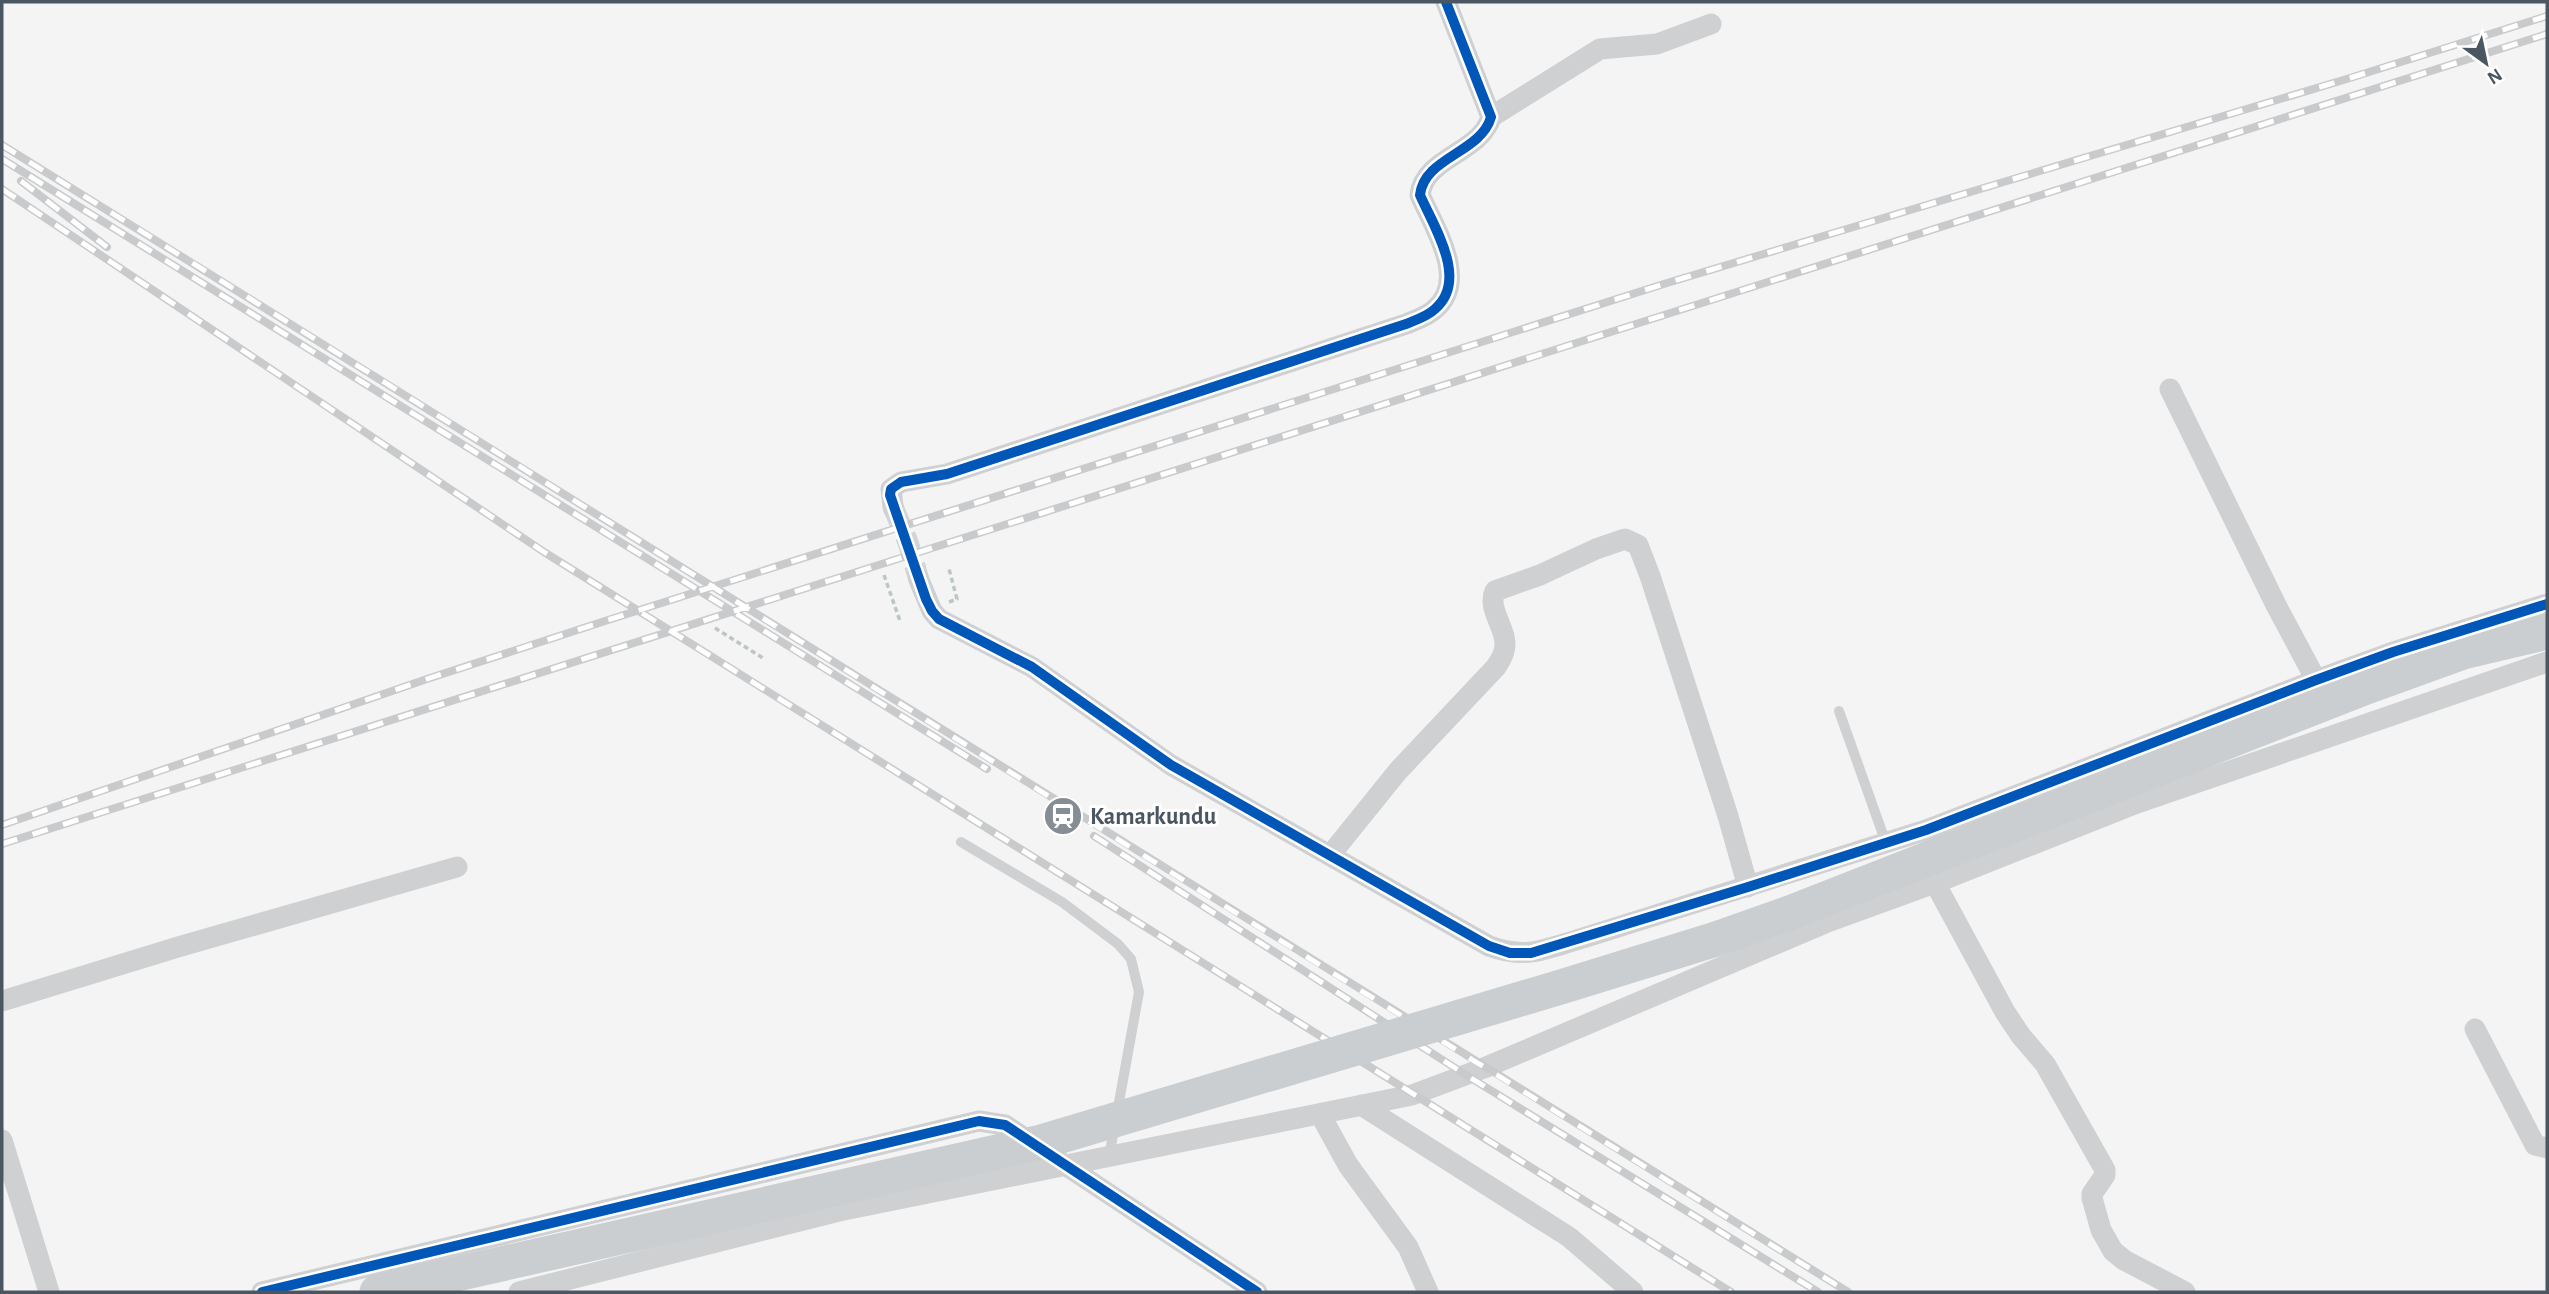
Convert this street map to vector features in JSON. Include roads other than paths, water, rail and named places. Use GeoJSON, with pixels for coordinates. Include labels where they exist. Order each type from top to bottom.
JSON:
{"type":"FeatureCollection","features":[{"type":"Feature","properties":{"kind":"main road"},"geometry":{"type":"LineString","coordinates":[[377,1292],[1041,1142],[1716,939],[1793,912],[2369,686],[2463,652],[2546,658]]}},
{"type":"Feature","properties":{"kind":"street"},"geometry":{"type":"LineString","coordinates":[[893,507],[891,489],[901,482],[960,469],[1406,324],[1434,310],[1447,296],[1451,279],[1448,261],[1420,195],[1421,183],[1428,174],[1481,135],[1489,126],[1491,117],[1446,2]]}},
{"type":"Feature","properties":{"kind":"street"},"geometry":{"type":"LineString","coordinates":[[1491,117],[1600,49],[1657,44],[1711,24]]}},
{"type":"Feature","properties":{"kind":"street"},"geometry":{"type":"LineString","coordinates":[[2170,389],[2276,605],[2316,680]]}},
{"type":"Feature","properties":{"kind":"street"},"geometry":{"type":"LineString","coordinates":[[1331,854],[1398,771],[1496,667],[1504,653],[1506,642],[1492,600],[1494,591],[1540,575],[1596,549],[1625,539],[1638,545],[1650,576],[1728,816],[1748,887]]}},
{"type":"Feature","properties":{"kind":"street"},"geometry":{"type":"LineString","coordinates":[[919,580],[932,611],[939,619],[1032,667],[1171,765],[1489,946],[1510,953],[1531,953],[1886,843],[2393,652],[2547,604]]}},
{"type":"Feature","properties":{"kind":"street"},"geometry":{"type":"LineString","coordinates":[[519,1292],[581,1285],[839,1211],[1412,1095],[1466,1075],[1825,923],[1935,883],[2137,803],[2546,658]]}},
{"type":"Feature","properties":{"kind":"street"},"geometry":{"type":"LineString","coordinates":[[2,1001],[457,867]]}},
{"type":"Feature","properties":{"kind":"street"},"geometry":{"type":"LineString","coordinates":[[1935,883],[2005,1012],[2045,1064],[2105,1170],[2105,1175],[2094,1190],[2092,1198],[2106,1241],[2123,1260],[2185,1292]]}},
{"type":"Feature","properties":{"kind":"street"},"geometry":{"type":"LineString","coordinates":[[2475,1029],[2535,1145],[2547,1148]]}},
{"type":"Feature","properties":{"kind":"street"},"geometry":{"type":"LineString","coordinates":[[1361,1105],[1569,1237],[1633,1292]]}},
{"type":"Feature","properties":{"kind":"street"},"geometry":{"type":"LineString","coordinates":[[1320,1114],[1348,1165],[1408,1247],[1428,1292]]}},
{"type":"Feature","properties":{"kind":"street"},"geometry":{"type":"LineString","coordinates":[[262,1292],[979,1121],[1005,1125],[1257,1292]]}},
{"type":"Feature","properties":{"kind":"street"},"geometry":{"type":"LineString","coordinates":[[2,1140],[49,1292]]}},
{"type":"Feature","properties":{"kind":"lane"},"geometry":{"type":"LineString","coordinates":[[1839,711],[1886,843]]}},
{"type":"Feature","properties":{"kind":"lane"},"geometry":{"type":"LineString","coordinates":[[961,842],[1062,902],[1118,944],[1131,960],[1139,992],[1109,1157]]}},
{"type":"Feature","properties":{"kind":"tunnel"},"geometry":{"type":"LineString","coordinates":[[893,507],[908,542],[919,580]]}},
{"type":"Feature","properties":{"kind":"railway"},"geometry":{"type":"LineString","coordinates":[[2,825],[427,679],[605,621],[1667,283],[2350,78],[2547,16]]}},
{"type":"Feature","properties":{"kind":"railway"},"geometry":{"type":"LineString","coordinates":[[2,844],[2547,34]]}},
{"type":"Feature","properties":{"kind":"railway"},"geometry":{"type":"LineString","coordinates":[[2,145],[1848,1292]]}},
{"type":"Feature","properties":{"kind":"railway"},"geometry":{"type":"LineString","coordinates":[[2,159],[987,769]]}},
{"type":"Feature","properties":{"kind":"railway"},"geometry":{"type":"LineString","coordinates":[[21,181],[107,247]]}},
{"type":"Feature","properties":{"kind":"railway"},"geometry":{"type":"LineString","coordinates":[[2,189],[544,552],[1731,1292]]}},
{"type":"Feature","properties":{"kind":"railway"},"geometry":{"type":"LineString","coordinates":[[1094,836],[1466,1075],[1818,1292]]}},
{"type":"Feature","properties":{"kind":"place","name":"Kamarkundu"},"geometry":{"type":"Point","coordinates":[1063,816]}}]}
